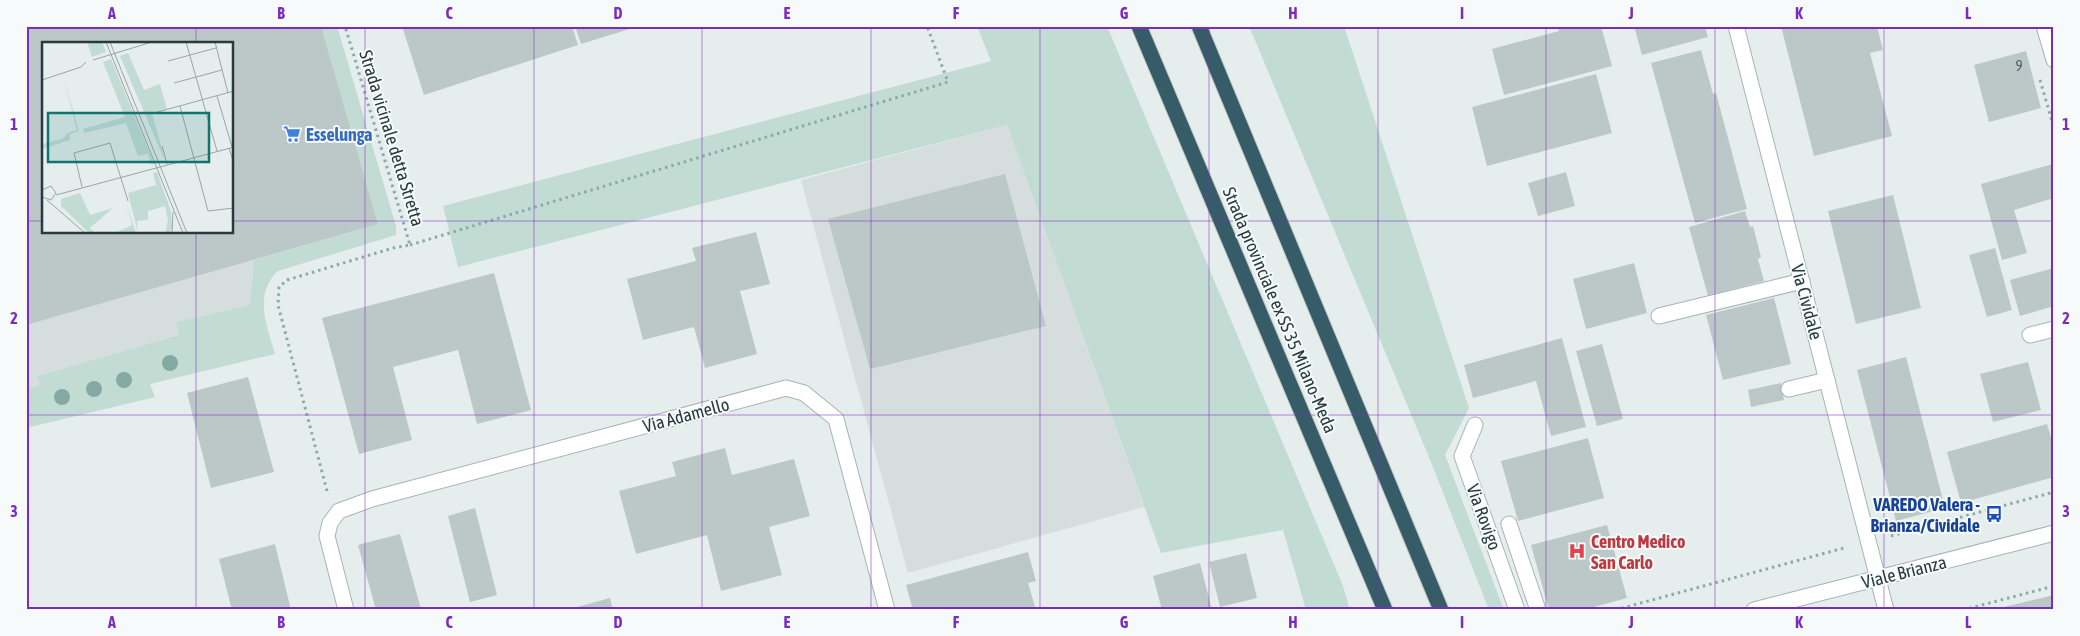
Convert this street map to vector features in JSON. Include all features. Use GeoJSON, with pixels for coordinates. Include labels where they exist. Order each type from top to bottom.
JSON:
{"type":"FeatureCollection","features":[{"type":"Feature","properties":{"kind":"highway","name":"Strada provinciale ex SS 35 Milano-Meda"},"geometry":{"type":"LineString","coordinates":[[1139,26],[1385,610]]}},
{"type":"Feature","properties":{"kind":"highway","name":"Strada provinciale ex SS 35 Milano-Meda"},"geometry":{"type":"LineString","coordinates":[[1199,26],[1441,610]]}},
{"type":"Feature","properties":{"kind":"highway"},"geometry":{"type":"LineString","coordinates":[[1371,576],[1378,610]]}},
{"type":"Feature","properties":{"kind":"street","name":"Via Cividale"},"geometry":{"type":"LineString","coordinates":[[1736,26],[1886,610]]}},
{"type":"Feature","properties":{"kind":"street"},"geometry":{"type":"LineString","coordinates":[[2044,26],[2054,60]]}},
{"type":"Feature","properties":{"kind":"street"},"geometry":{"type":"LineString","coordinates":[[1659,316],[1802,281]]}},
{"type":"Feature","properties":{"kind":"street"},"geometry":{"type":"LineString","coordinates":[[2030,335],[2054,329]]}},
{"type":"Feature","properties":{"kind":"street"},"geometry":{"type":"LineString","coordinates":[[1789,389],[1827,380]]}},
{"type":"Feature","properties":{"kind":"street","name":"Via Adamello"},"geometry":{"type":"LineString","coordinates":[[338,511],[372,499],[786,388],[804,392],[836,419],[888,610]]}},
{"type":"Feature","properties":{"kind":"street","name":"Via Rovigo"},"geometry":{"type":"LineString","coordinates":[[1475,426],[1462,456],[1518,610]]}},
{"type":"Feature","properties":{"kind":"street"},"geometry":{"type":"LineString","coordinates":[[338,511],[330,523],[327,536],[346,610]]}},
{"type":"Feature","properties":{"kind":"street"},"geometry":{"type":"LineString","coordinates":[[1509,524],[1538,610]]}},
{"type":"Feature","properties":{"kind":"street","name":"Viale Brianza"},"geometry":{"type":"LineString","coordinates":[[1754,610],[2054,534]]}},
{"type":"Feature","properties":{"kind":"path","name":"Strada vicinale detta Stretta"},"geometry":{"type":"LineString","coordinates":[[338,511],[325,488],[278,305],[279,287],[287,280],[393,248],[410,245],[345,26]]}},
{"type":"Feature","properties":{"kind":"path"},"geometry":{"type":"LineString","coordinates":[[410,245],[948,82],[928,26]]}},
{"type":"Feature","properties":{"kind":"path"},"geometry":{"type":"LineString","coordinates":[[1615,610],[2054,492]]}},
{"type":"Feature","properties":{"kind":"path"},"geometry":{"type":"LineString","coordinates":[[1963,610],[2054,586]]}},
{"type":"Feature","properties":{"kind":"shaded area","name":"Esselunga"},"geometry":{"type":"Polygon","coordinates":[[[26,26],[321,26],[378,224],[254,260],[250,305],[177,322],[179,335],[37,376],[40,385],[26,389],[26,26]]]}},
{"type":"Feature","properties":{"kind":"shaded area"},"geometry":{"type":"Polygon","coordinates":[[[1007,125],[1144,507],[908,573],[801,180],[1007,125]]]}},
{"type":"Feature","properties":{"kind":"green space"},"geometry":{"type":"Polygon","coordinates":[[[321,26],[337,26],[396,226],[396,235],[278,271],[270,280],[264,300],[266,321],[275,354],[150,384],[155,397],[26,428],[26,389],[40,385],[37,376],[179,335],[176,322],[250,305],[254,260],[378,224],[321,26]]]}},
{"type":"Feature","properties":{"kind":"green space"},"geometry":{"type":"Polygon","coordinates":[[[977,26],[1107,26],[1343,586],[1350,610],[1306,610],[1283,530],[1161,553],[1007,125],[458,267],[443,206],[991,61],[977,26]]]}},
{"type":"Feature","properties":{"kind":"green space"},"geometry":{"type":"Polygon","coordinates":[[[1249,26],[1344,26],[1469,408],[1445,455],[1504,610],[1489,610],[1431,462],[1249,26]]]}},
{"type":"Feature","properties":{"kind":"building","name":"Esselunga"},"geometry":{"type":"Polygon","coordinates":[[[26,26],[321,26],[378,224],[26,325],[26,26]]]}},
{"type":"Feature","properties":{"kind":"building"},"geometry":{"type":"Polygon","coordinates":[[[402,26],[572,26],[578,45],[424,95],[402,26]]]}},
{"type":"Feature","properties":{"kind":"building"},"geometry":{"type":"Polygon","coordinates":[[[575,26],[636,26],[636,27],[581,44],[575,26]]]}},
{"type":"Feature","properties":{"kind":"building"},"geometry":{"type":"Polygon","coordinates":[[[1558,26],[1601,26],[1612,66],[1504,95],[1492,49],[1559,31],[1558,26]]]}},
{"type":"Feature","properties":{"kind":"building"},"geometry":{"type":"Polygon","coordinates":[[[1634,26],[1705,26],[1708,37],[1642,55],[1634,26]]]}},
{"type":"Feature","properties":{"kind":"building"},"geometry":{"type":"Polygon","coordinates":[[[1781,26],[1877,26],[1883,50],[1870,53],[1892,136],[1814,156],[1781,26]]]}},
{"type":"Feature","properties":{"kind":"building"},"geometry":{"type":"Polygon","coordinates":[[[1701,50],[1713,94],[1716,93],[1747,209],[1695,223],[1651,63],[1701,50]]]}},
{"type":"Feature","properties":{"kind":"building"},"geometry":{"type":"Polygon","coordinates":[[[2026,51],[2041,108],[1989,122],[1974,65],[2026,51]]]}},
{"type":"Feature","properties":{"kind":"building"},"geometry":{"type":"Polygon","coordinates":[[[1596,74],[1612,133],[1487,166],[1472,107],[1596,74]]]}},
{"type":"Feature","properties":{"kind":"building"},"geometry":{"type":"Polygon","coordinates":[[[2053,164],[2054,198],[2014,210],[2027,253],[2002,260],[1981,184],[2053,164]]]}},
{"type":"Feature","properties":{"kind":"building"},"geometry":{"type":"Polygon","coordinates":[[[1566,172],[1575,206],[1538,216],[1528,183],[1566,172]]]}},
{"type":"Feature","properties":{"kind":"building"},"geometry":{"type":"Polygon","coordinates":[[[1005,174],[1046,326],[870,369],[828,219],[1005,174]]]}},
{"type":"Feature","properties":{"kind":"building"},"geometry":{"type":"Polygon","coordinates":[[[1893,195],[1921,308],[1856,324],[1828,211],[1893,195]]]}},
{"type":"Feature","properties":{"kind":"building"},"geometry":{"type":"Polygon","coordinates":[[[1745,211],[1750,227],[1753,226],[1761,257],[1758,259],[1764,281],[1708,296],[1689,227],[1745,211]]]}},
{"type":"Feature","properties":{"kind":"building"},"geometry":{"type":"Polygon","coordinates":[[[756,232],[770,284],[740,291],[757,354],[705,368],[694,327],[643,340],[627,279],[696,261],[692,248],[756,232]]]}},
{"type":"Feature","properties":{"kind":"building"},"geometry":{"type":"Polygon","coordinates":[[[1995,248],[2012,310],[1987,317],[1969,255],[1995,248]]]}},
{"type":"Feature","properties":{"kind":"building"},"geometry":{"type":"Polygon","coordinates":[[[1634,263],[1647,313],[1586,329],[1573,279],[1634,263]]]}},
{"type":"Feature","properties":{"kind":"building"},"geometry":{"type":"Polygon","coordinates":[[[2054,268],[2054,306],[2020,316],[2010,280],[2054,268]]]}},
{"type":"Feature","properties":{"kind":"building"},"geometry":{"type":"Polygon","coordinates":[[[494,273],[531,410],[477,424],[458,350],[393,367],[412,440],[359,454],[322,318],[494,273]]]}},
{"type":"Feature","properties":{"kind":"building"},"geometry":{"type":"Polygon","coordinates":[[[1774,298],[1791,364],[1723,380],[1706,315],[1774,298]]]}},
{"type":"Feature","properties":{"kind":"building"},"geometry":{"type":"Polygon","coordinates":[[[1562,338],[1586,427],[1551,436],[1536,381],[1473,398],[1464,365],[1562,338]]]}},
{"type":"Feature","properties":{"kind":"building"},"geometry":{"type":"Polygon","coordinates":[[[1602,344],[1623,419],[1597,426],[1576,351],[1602,344]]]}},
{"type":"Feature","properties":{"kind":"building"},"geometry":{"type":"Polygon","coordinates":[[[1906,357],[1945,508],[1896,521],[1857,370],[1906,357]]]}},
{"type":"Feature","properties":{"kind":"building"},"geometry":{"type":"Polygon","coordinates":[[[2028,362],[2041,410],[1993,422],[1980,374],[2028,362]]]}},
{"type":"Feature","properties":{"kind":"building"},"geometry":{"type":"Polygon","coordinates":[[[248,377],[274,472],[211,488],[187,393],[248,377]]]}},
{"type":"Feature","properties":{"kind":"building"},"geometry":{"type":"Polygon","coordinates":[[[1781,383],[1784,400],[1751,407],[1748,390],[1781,383]]]}},
{"type":"Feature","properties":{"kind":"building"},"geometry":{"type":"Polygon","coordinates":[[[2047,424],[2054,448],[2054,477],[1961,503],[1947,452],[2047,424]]]}},
{"type":"Feature","properties":{"kind":"building"},"geometry":{"type":"Polygon","coordinates":[[[1588,438],[1604,498],[1518,521],[1501,461],[1588,438]]]}},
{"type":"Feature","properties":{"kind":"building"},"geometry":{"type":"Polygon","coordinates":[[[725,448],[732,475],[794,459],[810,516],[769,527],[782,575],[721,591],[707,535],[636,554],[619,491],[676,476],[672,462],[725,448]]]}},
{"type":"Feature","properties":{"kind":"building"},"geometry":{"type":"Polygon","coordinates":[[[475,508],[497,595],[470,602],[448,516],[475,508]]]}},
{"type":"Feature","properties":{"kind":"building"},"geometry":{"type":"Polygon","coordinates":[[[1607,525],[1627,598],[1583,610],[1549,610],[1531,545],[1607,525]]]}},
{"type":"Feature","properties":{"kind":"building"},"geometry":{"type":"Polygon","coordinates":[[[400,534],[421,609],[376,610],[358,545],[400,534]]]}},
{"type":"Feature","properties":{"kind":"building"},"geometry":{"type":"Polygon","coordinates":[[[275,544],[291,610],[232,610],[219,559],[275,544]]]}},
{"type":"Feature","properties":{"kind":"building"},"geometry":{"type":"Polygon","coordinates":[[[1028,552],[1036,581],[1028,583],[1036,610],[913,610],[906,585],[1028,552]]]}},
{"type":"Feature","properties":{"kind":"building"},"geometry":{"type":"Polygon","coordinates":[[[1246,553],[1257,598],[1220,607],[1209,562],[1246,553]]]}},
{"type":"Feature","properties":{"kind":"building"},"geometry":{"type":"Polygon","coordinates":[[[1200,563],[1212,610],[1162,610],[1153,576],[1200,563]]]}},
{"type":"Feature","properties":{"kind":"building"},"geometry":{"type":"Polygon","coordinates":[[[2054,595],[2054,610],[2004,610],[2004,607],[2054,595]]]}},
{"type":"Feature","properties":{"kind":"building"},"geometry":{"type":"Polygon","coordinates":[[[610,598],[613,610],[570,610],[570,609],[610,598]]]}},
{"type":"Feature","properties":{"kind":"place","name":"Esselunga"},"geometry":{"type":"Point","coordinates":[292,134]}},
{"type":"Feature","properties":{"kind":"place","name":"VAREDO Valera - Brianza/Cividale"},"geometry":{"type":"Point","coordinates":[1994,514]}},
{"type":"Feature","properties":{"kind":"place","name":"Centro Medico San Carlo"},"geometry":{"type":"Point","coordinates":[1577,551]}}]}
